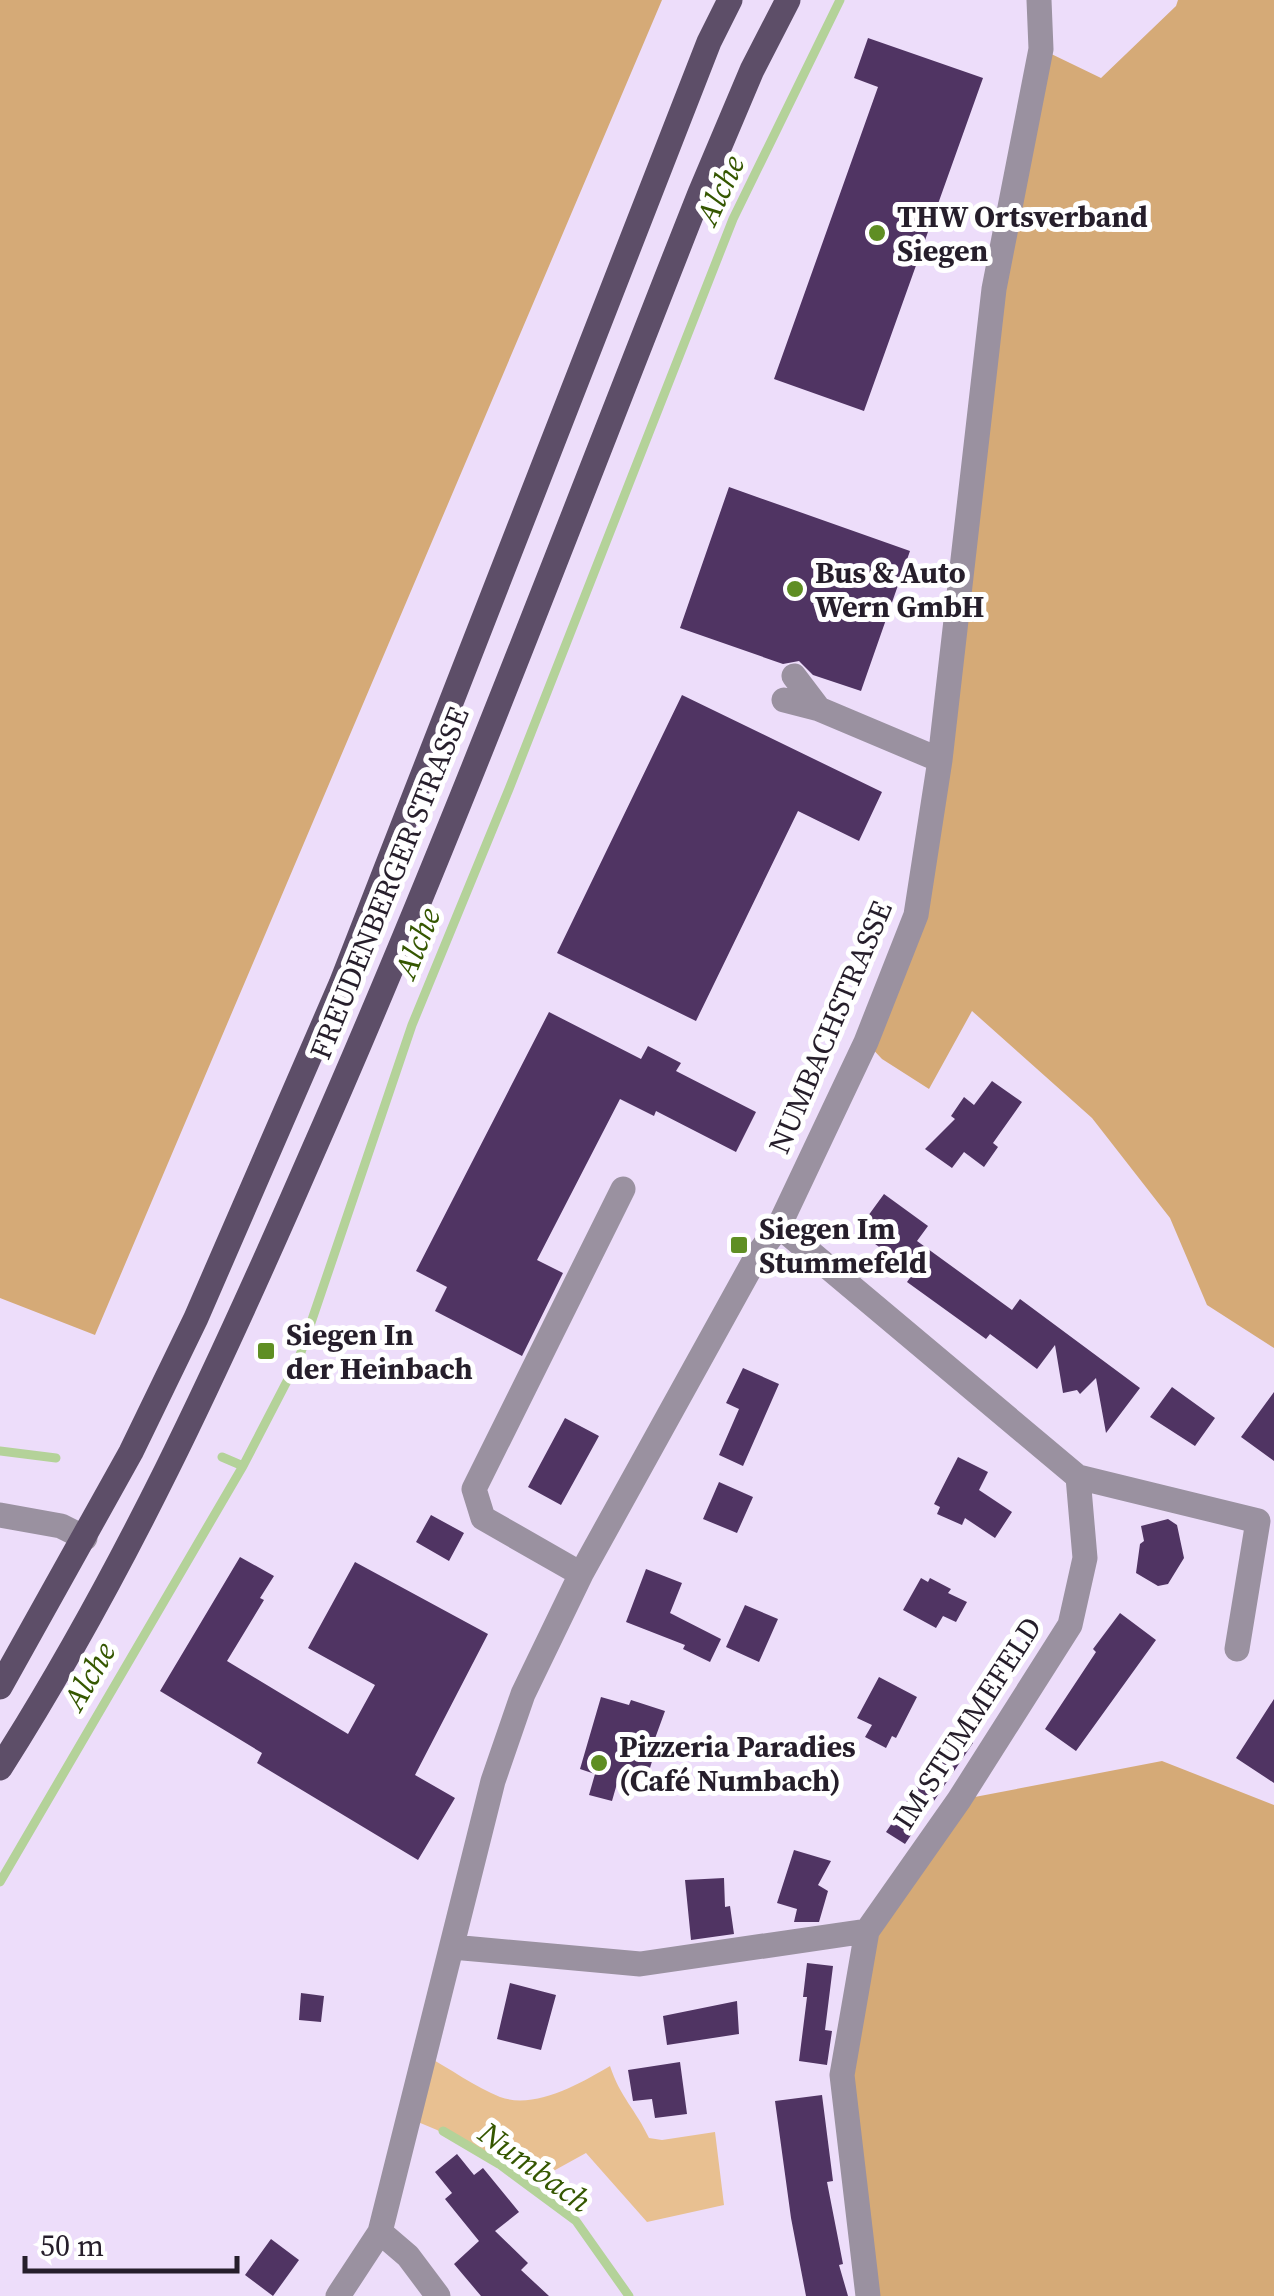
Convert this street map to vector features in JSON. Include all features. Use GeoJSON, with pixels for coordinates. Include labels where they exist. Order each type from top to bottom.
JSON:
{"type":"FeatureCollection","features":[{"type":"Feature","properties":{"kind":"main road","name":"FREUDENBERGER STRASSE"},"geometry":{"type":"LineString","coordinates":[[0,1687],[85,1538],[196,1318],[341,984],[709,42],[730,0]]}},
{"type":"Feature","properties":{"kind":"main road","name":"FREUDENBERGER STRASSE"},"geometry":{"type":"LineString","coordinates":[[0,1768],[40,1704],[140,1519],[231,1338],[381,996],[700,194],[752,70],[788,0]]}},
{"type":"Feature","properties":{"kind":"street","name":"NUMBACHSTRASSE"},"geometry":{"type":"LineString","coordinates":[[338,2296],[380,2232],[493,1781],[523,1694],[582,1574],[758,1254],[780,1226],[866,1042],[916,915],[940,760],[994,289],[1042,49],[1039,0]]}},
{"type":"Feature","properties":{"kind":"street"},"geometry":{"type":"LineString","coordinates":[[794,676],[820,708]]}},
{"type":"Feature","properties":{"kind":"street"},"geometry":{"type":"LineString","coordinates":[[784,700],[820,708],[940,760]]}},
{"type":"Feature","properties":{"kind":"street"},"geometry":{"type":"LineString","coordinates":[[582,1574],[483,1518],[474,1489],[624,1189]]}},
{"type":"Feature","properties":{"kind":"street"},"geometry":{"type":"LineString","coordinates":[[780,1226],[1078,1476],[1258,1522],[1237,1650]]}},
{"type":"Feature","properties":{"kind":"street","name":"IM STUMMEFELD"},"geometry":{"type":"LineString","coordinates":[[868,2296],[842,2075],[867,1931],[960,1800],[1070,1625],[1085,1558],[1078,1476]]}},
{"type":"Feature","properties":{"kind":"street"},"geometry":{"type":"LineString","coordinates":[[0,1515],[61,1526],[85,1538]]}},
{"type":"Feature","properties":{"kind":"street"},"geometry":{"type":"LineString","coordinates":[[452,1947],[640,1964],[867,1931]]}},
{"type":"Feature","properties":{"kind":"street"},"geometry":{"type":"LineString","coordinates":[[380,2232],[408,2256],[438,2296]]}},
{"type":"Feature","properties":{"kind":"shaded area"},"geometry":{"type":"Polygon","coordinates":[[[0,0],[662,0],[95,1335],[0,1298],[0,0]]]}},
{"type":"Feature","properties":{"kind":"shaded area"},"geometry":{"type":"Polygon","coordinates":[[[1178,0],[1274,0],[1274,1348],[1207,1305],[1170,1218],[1092,1118],[972,1011],[929,1089],[882,1059],[866,1042],[916,915],[967,520],[1041,49],[1101,78],[1178,0]]]}},
{"type":"Feature","properties":{"kind":"shaded area"},"geometry":{"type":"Polygon","coordinates":[[[1162,1761],[1274,1805],[1274,2296],[868,2296],[842,2075],[867,1931],[959,1800],[1162,1761]]]}},
{"type":"Feature","properties":{"kind":"shaded area"},"geometry":{"type":"Polygon","coordinates":[[[425,2055],[481,2088],[514,2100],[557,2093],[610,2066],[649,2138],[662,2140],[715,2132],[724,2205],[647,2222],[586,2153],[528,2185],[471,2148],[410,2119],[425,2055]]]}},
{"type":"Feature","properties":{"kind":"building","name":"THW Ortsverband Siegen"},"geometry":{"type":"Polygon","coordinates":[[[868,38],[983,78],[864,411],[774,379],[878,87],[854,78],[868,38]]]}},
{"type":"Feature","properties":{"kind":"building","name":"Bus & Auto Wern GmbH"},"geometry":{"type":"Polygon","coordinates":[[[729,487],[910,551],[861,691],[813,675],[799,661],[783,664],[680,628],[729,487]]]}},
{"type":"Feature","properties":{"kind":"building"},"geometry":{"type":"Polygon","coordinates":[[[682,695],[882,792],[859,841],[798,811],[696,1021],[557,953],[682,695]]]}},
{"type":"Feature","properties":{"kind":"building"},"geometry":{"type":"Polygon","coordinates":[[[549,1012],[641,1059],[648,1046],[681,1063],[676,1071],[756,1112],[736,1152],[656,1111],[654,1116],[620,1099],[537,1260],[563,1273],[522,1356],[435,1311],[447,1287],[416,1271],[549,1012]]]}},
{"type":"Feature","properties":{"kind":"building"},"geometry":{"type":"Polygon","coordinates":[[[992,1081],[1022,1102],[993,1143],[998,1147],[984,1167],[964,1152],[952,1168],[925,1149],[955,1119],[951,1116],[964,1097],[974,1105],[992,1081]]]}},
{"type":"Feature","properties":{"kind":"building"},"geometry":{"type":"Polygon","coordinates":[[[884,1194],[928,1226],[917,1241],[1012,1310],[1020,1299],[1140,1388],[1106,1433],[1096,1378],[1080,1394],[1077,1390],[1063,1393],[1055,1345],[1037,1369],[990,1334],[986,1339],[907,1282],[914,1272],[857,1231],[884,1194]]]}},
{"type":"Feature","properties":{"kind":"building"},"geometry":{"type":"Polygon","coordinates":[[[743,1368],[779,1384],[743,1466],[719,1455],[739,1409],[726,1403],[743,1368]]]}},
{"type":"Feature","properties":{"kind":"building"},"geometry":{"type":"Polygon","coordinates":[[[1172,1387],[1215,1418],[1195,1446],[1150,1417],[1172,1387]]]}},
{"type":"Feature","properties":{"kind":"building"},"geometry":{"type":"Polygon","coordinates":[[[1274,1392],[1274,1461],[1241,1437],[1274,1392]]]}},
{"type":"Feature","properties":{"kind":"building"},"geometry":{"type":"Polygon","coordinates":[[[565,1418],[599,1436],[561,1505],[528,1487],[565,1418]]]}},
{"type":"Feature","properties":{"kind":"building"},"geometry":{"type":"Polygon","coordinates":[[[958,1457],[988,1472],[979,1490],[1012,1512],[995,1538],[965,1518],[962,1525],[937,1514],[940,1507],[934,1504],[958,1457]]]}},
{"type":"Feature","properties":{"kind":"building"},"geometry":{"type":"Polygon","coordinates":[[[719,1482],[753,1497],[737,1533],[703,1519],[719,1482]]]}},
{"type":"Feature","properties":{"kind":"building"},"geometry":{"type":"Polygon","coordinates":[[[431,1515],[464,1533],[449,1561],[416,1542],[431,1515]]]}},
{"type":"Feature","properties":{"kind":"building"},"geometry":{"type":"Polygon","coordinates":[[[1168,1519],[1177,1525],[1184,1558],[1168,1584],[1158,1586],[1136,1573],[1140,1544],[1144,1541],[1141,1526],[1168,1519]]]}},
{"type":"Feature","properties":{"kind":"building"},"geometry":{"type":"Polygon","coordinates":[[[240,1557],[274,1576],[227,1661],[348,1734],[375,1685],[308,1648],[355,1562],[488,1634],[415,1775],[455,1798],[418,1860],[257,1763],[262,1753],[160,1691],[240,1557]]]}},
{"type":"Feature","properties":{"kind":"building"},"geometry":{"type":"Polygon","coordinates":[[[646,1569],[682,1583],[670,1613],[721,1639],[710,1662],[683,1649],[685,1645],[626,1622],[646,1569]]]}},
{"type":"Feature","properties":{"kind":"building"},"geometry":{"type":"Polygon","coordinates":[[[921,1578],[928,1582],[930,1578],[967,1602],[956,1622],[943,1616],[936,1628],[903,1610],[921,1578]]]}},
{"type":"Feature","properties":{"kind":"building"},"geometry":{"type":"Polygon","coordinates":[[[745,1605],[778,1619],[759,1662],[726,1647],[745,1605]]]}},
{"type":"Feature","properties":{"kind":"building"},"geometry":{"type":"Polygon","coordinates":[[[1120,1613],[1156,1640],[1076,1751],[1045,1729],[1096,1652],[1093,1649],[1120,1613]]]}},
{"type":"Feature","properties":{"kind":"building"},"geometry":{"type":"Polygon","coordinates":[[[879,1677],[917,1697],[896,1738],[892,1736],[886,1748],[865,1737],[872,1725],[857,1718],[879,1677]]]}},
{"type":"Feature","properties":{"kind":"building"},"geometry":{"type":"Polygon","coordinates":[[[601,1697],[629,1705],[631,1700],[665,1711],[646,1781],[620,1773],[612,1801],[589,1795],[595,1774],[580,1769],[601,1697]]]}},
{"type":"Feature","properties":{"kind":"building"},"geometry":{"type":"Polygon","coordinates":[[[1274,1699],[1274,1783],[1236,1758],[1274,1699]]]}},
{"type":"Feature","properties":{"kind":"building"},"geometry":{"type":"Polygon","coordinates":[[[954,1731],[973,1743],[905,1844],[886,1832],[954,1731]]]}},
{"type":"Feature","properties":{"kind":"building"},"geometry":{"type":"Polygon","coordinates":[[[794,1850],[831,1861],[818,1885],[828,1891],[819,1922],[794,1922],[797,1909],[777,1903],[794,1850]]]}},
{"type":"Feature","properties":{"kind":"building"},"geometry":{"type":"Polygon","coordinates":[[[724,1878],[725,1907],[730,1906],[734,1934],[691,1940],[685,1880],[724,1878]]]}},
{"type":"Feature","properties":{"kind":"building"},"geometry":{"type":"Polygon","coordinates":[[[807,1963],[833,1966],[825,2030],[832,2031],[827,2065],[799,2061],[807,1963]]]}},
{"type":"Feature","properties":{"kind":"building"},"geometry":{"type":"Polygon","coordinates":[[[510,1983],[556,1995],[541,2050],[497,2039],[510,1983]]]}},
{"type":"Feature","properties":{"kind":"building"},"geometry":{"type":"Polygon","coordinates":[[[301,1993],[324,1996],[321,2022],[299,2020],[301,1993]]]}},
{"type":"Feature","properties":{"kind":"building"},"geometry":{"type":"Polygon","coordinates":[[[737,2001],[739,2034],[667,2045],[663,2016],[737,2001]]]}},
{"type":"Feature","properties":{"kind":"building"},"geometry":{"type":"Polygon","coordinates":[[[680,2062],[687,2114],[655,2118],[652,2099],[633,2101],[628,2070],[680,2062]]]}},
{"type":"Feature","properties":{"kind":"building"},"geometry":{"type":"Polygon","coordinates":[[[822,2095],[833,2181],[827,2182],[843,2264],[839,2265],[848,2296],[806,2296],[775,2101],[822,2095]]]}},
{"type":"Feature","properties":{"kind":"building"},"geometry":{"type":"Polygon","coordinates":[[[457,2154],[474,2175],[483,2168],[519,2212],[495,2231],[528,2263],[521,2270],[549,2296],[481,2296],[454,2264],[479,2241],[445,2199],[452,2193],[435,2172],[457,2154]]]}},
{"type":"Feature","properties":{"kind":"building"},"geometry":{"type":"Polygon","coordinates":[[[271,2239],[299,2260],[273,2296],[245,2275],[271,2239]]]}},
{"type":"Feature","properties":{"kind":"waterway","name":"Alche"},"geometry":{"type":"LineString","coordinates":[[0,1882],[243,1466],[299,1358],[412,1025],[733,219],[840,0]]}},
{"type":"Feature","properties":{"kind":"waterway"},"geometry":{"type":"LineString","coordinates":[[0,1451],[56,1458]]}},
{"type":"Feature","properties":{"kind":"waterway"},"geometry":{"type":"LineString","coordinates":[[222,1457],[243,1466]]}},
{"type":"Feature","properties":{"kind":"waterway","name":"Numbach"},"geometry":{"type":"LineString","coordinates":[[443,2131],[499,2164],[576,2221],[629,2296]]}},
{"type":"Feature","properties":{"kind":"place","name":"THW Ortsverband Siegen"},"geometry":{"type":"Point","coordinates":[877,233]}},
{"type":"Feature","properties":{"kind":"place","name":"Bus & Auto Wern GmbH"},"geometry":{"type":"Point","coordinates":[795,589]}},
{"type":"Feature","properties":{"kind":"place","name":"Siegen Im Stummefeld"},"geometry":{"type":"Point","coordinates":[739,1245]}},
{"type":"Feature","properties":{"kind":"place","name":"Siegen In der Heinbach"},"geometry":{"type":"Point","coordinates":[266,1351]}},
{"type":"Feature","properties":{"kind":"place","name":"Pizzeria Paradies (Café Numbach)"},"geometry":{"type":"Point","coordinates":[599,1763]}}]}
